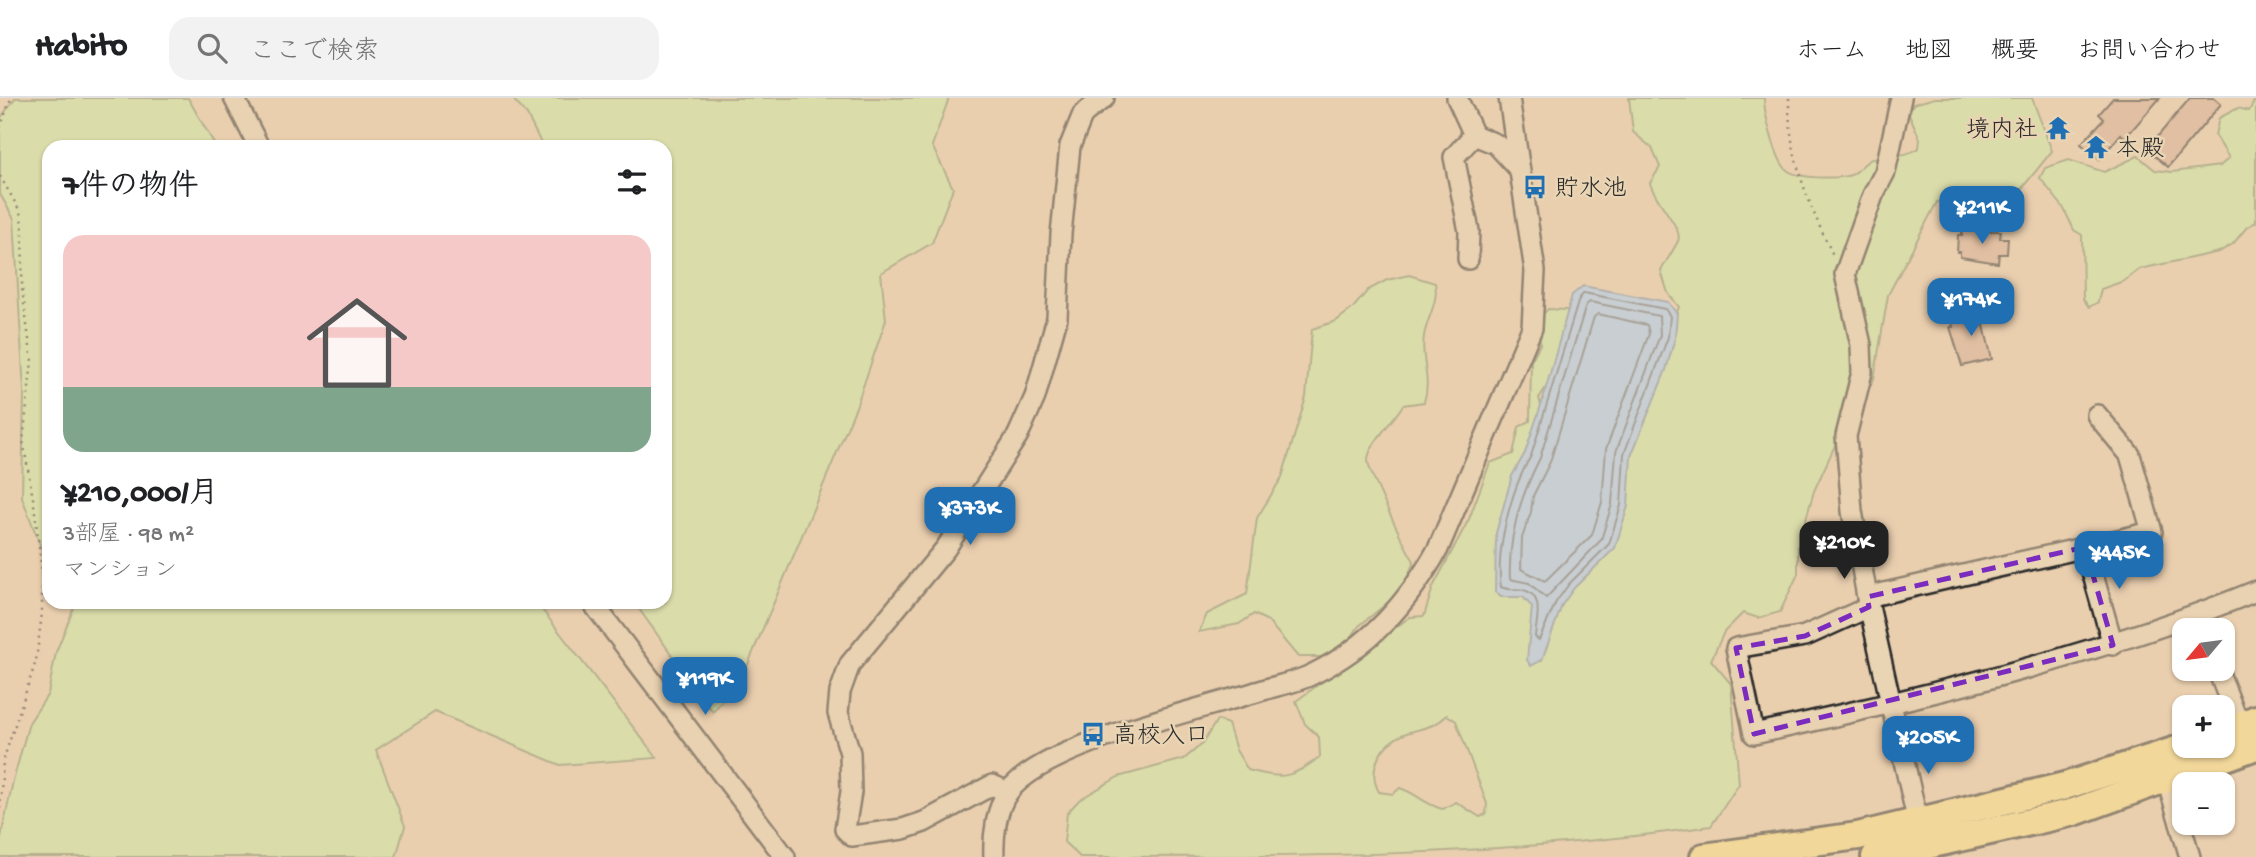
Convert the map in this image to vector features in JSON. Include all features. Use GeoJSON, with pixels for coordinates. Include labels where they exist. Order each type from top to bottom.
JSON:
{"type":"FeatureCollection","features":[{"type":"Feature","properties":{"kind":"main road"},"geometry":{"type":"LineString","coordinates":[[1875,857],[1924,852],[2074,813],[2167,779],[2244,731]]}},
{"type":"Feature","properties":{"kind":"main road"},"geometry":{"type":"LineString","coordinates":[[1704,857],[1858,836],[2065,786],[2172,751]]}},
{"type":"Feature","properties":{"kind":"street"},"geometry":{"type":"LineString","coordinates":[[234,98],[255,140]]}},
{"type":"Feature","properties":{"kind":"street"},"geometry":{"type":"LineString","coordinates":[[1008,792],[992,785],[924,822],[903,829],[852,836],[845,829],[851,779],[850,753],[838,713],[840,692],[850,664],[946,548],[1018,435],[1030,410],[1057,318],[1061,234],[1070,146],[1083,114],[1104,98]]}},
{"type":"Feature","properties":{"kind":"street"},"geometry":{"type":"LineString","coordinates":[[1457,98],[1474,135],[1496,144],[1520,169]]}},
{"type":"Feature","properties":{"kind":"street"},"geometry":{"type":"LineString","coordinates":[[993,857],[997,820],[1008,792],[1048,760],[1075,748],[1310,676],[1346,656],[1376,633],[1419,582],[1438,549],[1532,328],[1535,271],[1509,98]]}},
{"type":"Feature","properties":{"kind":"street"},"geometry":{"type":"LineString","coordinates":[[1901,98],[1885,172],[1873,195],[1845,274],[1861,345],[1862,372],[1846,436],[1852,512],[1868,602],[1924,852]]}},
{"type":"Feature","properties":{"kind":"street"},"geometry":{"type":"LineString","coordinates":[[1468,259],[1469,230],[1454,158],[1474,135]]}},
{"type":"Feature","properties":{"kind":"street"},"geometry":{"type":"LineString","coordinates":[[2097,415],[2130,455],[2152,532],[1868,602],[1805,636],[1736,648],[1754,734],[1892,704],[2172,630]]}},
{"type":"Feature","properties":{"kind":"street"},"geometry":{"type":"LineString","coordinates":[[2085,547],[2113,645]]}},
{"type":"Feature","properties":{"kind":"street"},"geometry":{"type":"LineString","coordinates":[[2208,618],[2256,592]]}},
{"type":"Feature","properties":{"kind":"street"},"geometry":{"type":"LineString","coordinates":[[597,609],[785,857]]}},
{"type":"Feature","properties":{"kind":"street"},"geometry":{"type":"LineString","coordinates":[[2223,681],[2244,731]]}},
{"type":"Feature","properties":{"kind":"street"},"geometry":{"type":"LineString","coordinates":[[2167,779],[2190,857]]}},
{"type":"Feature","properties":{"kind":"path"},"geometry":{"type":"LineString","coordinates":[[0,128],[12,98]]}},
{"type":"Feature","properties":{"kind":"path"},"geometry":{"type":"LineString","coordinates":[[1789,98],[1789,125],[1796,166],[1822,233],[1845,274]]}},
{"type":"Feature","properties":{"kind":"path"},"geometry":{"type":"LineString","coordinates":[[0,176],[20,211],[23,230],[22,289],[32,361],[23,441],[40,559],[42,613],[36,661],[3,761],[0,809]]}},
{"type":"Feature","properties":{"kind":"highlighted area"},"geometry":{"type":"Polygon","coordinates":[[[2085,547],[2113,645],[1754,734],[1736,648],[1805,636],[1869,607],[1867,597],[2085,547]]]}},
{"type":"Feature","properties":{"kind":"green space"},"geometry":{"type":"Polygon","coordinates":[[[15,98],[188,98],[212,140],[42,140],[42,550],[22,497],[24,392],[14,219],[0,194],[0,119],[15,98]]]}},
{"type":"Feature","properties":{"kind":"green space"},"geometry":{"type":"Polygon","coordinates":[[[512,98],[949,98],[932,146],[953,188],[932,243],[881,273],[886,320],[856,407],[746,669],[713,712],[639,609],[672,609],[672,140],[540,140],[527,115],[512,98]]]}},
{"type":"Feature","properties":{"kind":"green space"},"geometry":{"type":"Polygon","coordinates":[[[1629,98],[1764,98],[1771,136],[1787,170],[1808,177],[1837,177],[1854,174],[1872,159],[1908,153],[1919,148],[1920,139],[1909,114],[1913,104],[1935,98],[2032,98],[2052,151],[2015,197],[1937,202],[1888,295],[1874,379],[1837,441],[1814,491],[1798,547],[1798,574],[1780,612],[1758,618],[1743,613],[1724,632],[1711,660],[1731,684],[1739,784],[1711,826],[1555,844],[1397,853],[1080,857],[1064,842],[1067,813],[1079,800],[1118,777],[1184,759],[1202,744],[1217,720],[1228,724],[1236,750],[1248,770],[1286,775],[1320,757],[1319,737],[1305,724],[1296,701],[1410,617],[1424,616],[1433,587],[1469,519],[1490,463],[1513,454],[1519,427],[1530,421],[1531,361],[1540,344],[1541,316],[1548,309],[1567,310],[1567,356],[1539,398],[1542,409],[1675,317],[1679,307],[1668,293],[1661,271],[1679,236],[1650,183],[1660,167],[1652,148],[1633,132],[1629,98]],[[1447,715],[1437,723],[1404,734],[1388,744],[1375,767],[1374,775],[1379,792],[1393,794],[1400,788],[1443,809],[1456,802],[1480,817],[1486,814],[1487,804],[1456,721],[1447,715]]]}},
{"type":"Feature","properties":{"kind":"green space"},"geometry":{"type":"Polygon","coordinates":[[[2256,98],[2256,222],[2247,227],[2233,244],[2219,252],[2140,269],[2124,281],[2101,289],[2098,302],[2089,307],[2083,299],[2082,235],[2074,230],[2063,207],[2040,178],[2045,168],[2069,160],[2104,172],[2138,156],[2155,170],[2172,172],[2220,166],[2229,158],[2215,135],[2219,118],[2238,108],[2249,111],[2256,98]]]}},
{"type":"Feature","properties":{"kind":"green space"},"geometry":{"type":"Polygon","coordinates":[[[1409,275],[1435,283],[1435,297],[1423,345],[1426,393],[1424,402],[1403,405],[1377,440],[1368,460],[1380,493],[1414,561],[1402,591],[1359,626],[1347,644],[1321,657],[1298,657],[1268,621],[1254,614],[1239,624],[1199,632],[1207,614],[1247,594],[1257,518],[1282,477],[1306,397],[1312,329],[1336,321],[1353,308],[1368,290],[1387,280],[1409,275]]]}},
{"type":"Feature","properties":{"kind":"green space"},"geometry":{"type":"Polygon","coordinates":[[[73,609],[541,609],[657,758],[560,765],[435,712],[376,750],[405,826],[396,857],[0,857],[0,842],[13,781],[29,723],[48,694],[56,652],[73,609]]]}},
{"type":"Feature","properties":{"kind":"water"},"geometry":{"type":"Polygon","coordinates":[[[1583,286],[1668,302],[1677,314],[1675,338],[1666,370],[1631,456],[1628,506],[1615,548],[1574,588],[1562,605],[1542,660],[1531,666],[1527,660],[1532,607],[1523,597],[1501,597],[1495,592],[1496,533],[1512,476],[1525,453],[1543,399],[1572,295],[1583,286]]]}},
{"type":"Feature","properties":{"kind":"building"},"geometry":{"type":"Polygon","coordinates":[[[2113,98],[2160,98],[2125,138],[2121,134],[2099,160],[2081,144],[2104,119],[2099,114],[2113,98]]]}},
{"type":"Feature","properties":{"kind":"building"},"geometry":{"type":"Polygon","coordinates":[[[2190,98],[2214,98],[2221,104],[2168,167],[2147,149],[2190,98]]]}},
{"type":"Feature","properties":{"kind":"building"},"geometry":{"type":"Polygon","coordinates":[[[1962,231],[2001,231],[2000,238],[2008,238],[2007,254],[1999,254],[1998,263],[1960,257],[1960,252],[1957,252],[1958,235],[1962,235],[1962,231]]]}},
{"type":"Feature","properties":{"kind":"building"},"geometry":{"type":"Polygon","coordinates":[[[1980,309],[1992,359],[1962,366],[1950,327],[1953,327],[1951,316],[1980,309]]]}},
{"type":"Feature","properties":{"kind":"place","name":"境内社"},"geometry":{"type":"Point","coordinates":[2058,128]}},
{"type":"Feature","properties":{"kind":"place","name":"本殿"},"geometry":{"type":"Point","coordinates":[2096,147]}},
{"type":"Feature","properties":{"kind":"place","name":"貯水池"},"geometry":{"type":"Point","coordinates":[1535,187]}},
{"type":"Feature","properties":{"kind":"place","name":"高校入口"},"geometry":{"type":"Point","coordinates":[1093,734]}}]}
